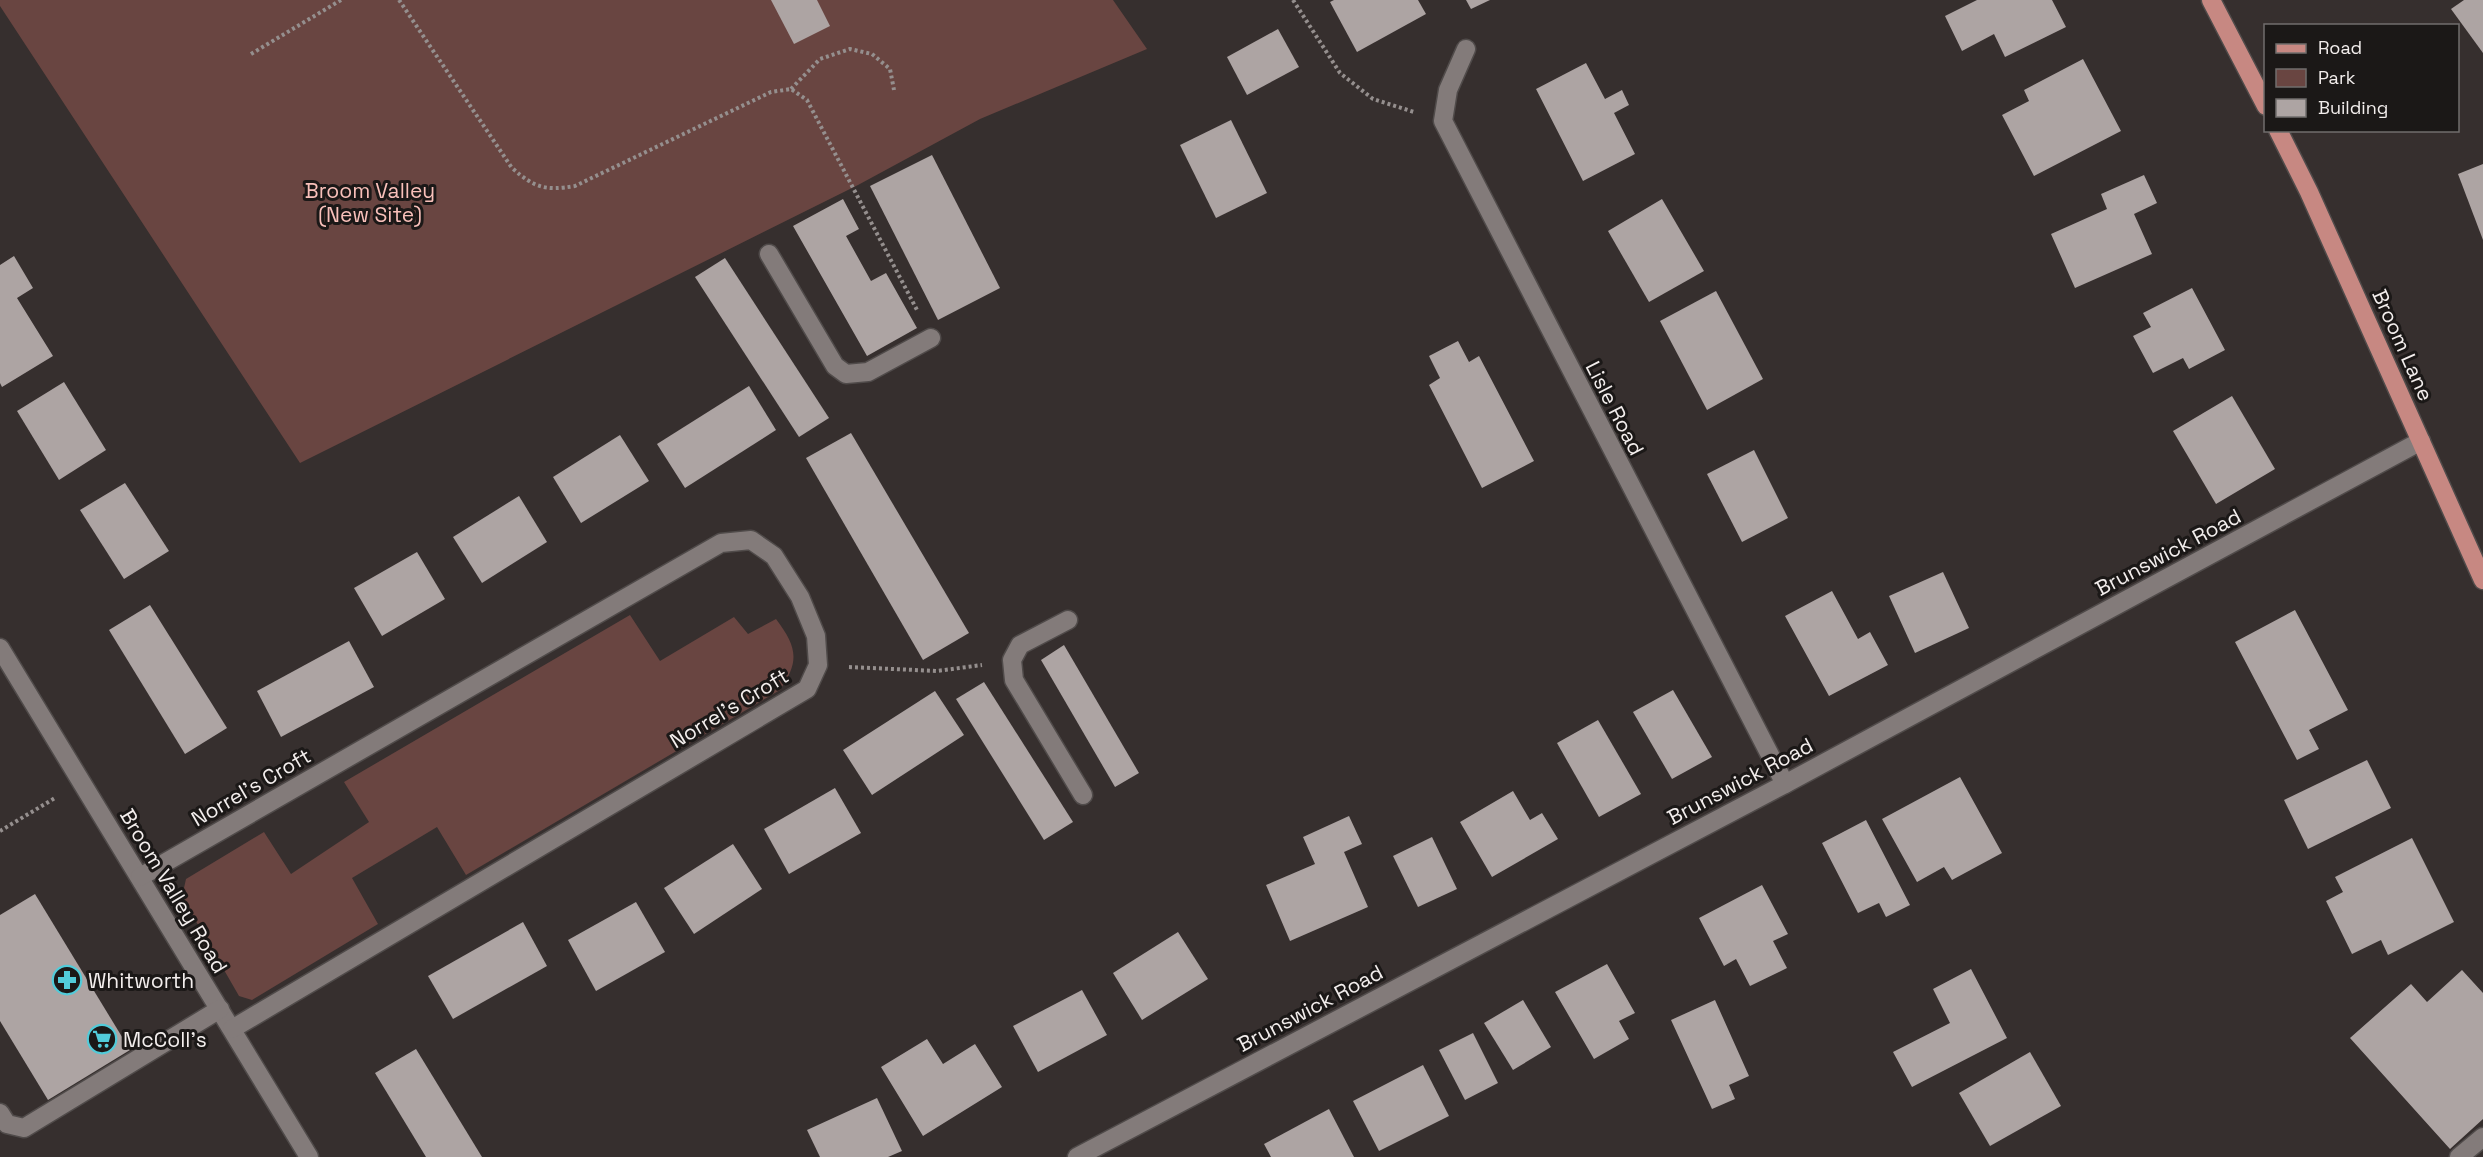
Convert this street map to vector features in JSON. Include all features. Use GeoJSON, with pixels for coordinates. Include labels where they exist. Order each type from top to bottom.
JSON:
{"type":"FeatureCollection","features":[{"type":"Feature","properties":{"kind":"main road"},"geometry":{"type":"LineString","coordinates":[[2211,0],[2264,104]]}},
{"type":"Feature","properties":{"kind":"main road","name":"Broom Lane"},"geometry":{"type":"LineString","coordinates":[[2279,132],[2309,192],[2483,580]]}},
{"type":"Feature","properties":{"kind":"street"},"geometry":{"type":"LineString","coordinates":[[1443,122],[1448,90],[1466,49]]}},
{"type":"Feature","properties":{"kind":"street","name":"Lisle Road"},"geometry":{"type":"LineString","coordinates":[[1443,122],[1785,784]]}},
{"type":"Feature","properties":{"kind":"street"},"geometry":{"type":"LineString","coordinates":[[769,254],[835,366],[846,374],[868,372],[931,338]]}},
{"type":"Feature","properties":{"kind":"street","name":"Brunswick Road"},"geometry":{"type":"LineString","coordinates":[[1077,1157],[1785,784],[2421,441]]}},
{"type":"Feature","properties":{"kind":"street","name":"Norrel's Croft"},"geometry":{"type":"LineString","coordinates":[[140,877],[721,543],[751,540],[774,556],[800,597],[816,636],[818,665],[807,689],[232,1029]]}},
{"type":"Feature","properties":{"kind":"street"},"geometry":{"type":"LineString","coordinates":[[1068,620],[1020,645],[1012,660],[1014,680],[1083,795]]}},
{"type":"Feature","properties":{"kind":"street","name":"Broom Valley Road"},"geometry":{"type":"LineString","coordinates":[[0,648],[309,1157]]}},
{"type":"Feature","properties":{"kind":"street"},"geometry":{"type":"LineString","coordinates":[[0,1113],[7,1124],[24,1128],[220,1009]]}},
{"type":"Feature","properties":{"kind":"street"},"geometry":{"type":"LineString","coordinates":[[2459,1157],[2483,1137]]}},
{"type":"Feature","properties":{"kind":"path"},"geometry":{"type":"LineString","coordinates":[[251,54],[341,0]]}},
{"type":"Feature","properties":{"kind":"path"},"geometry":{"type":"LineString","coordinates":[[399,0],[512,168],[530,184],[553,189],[575,186],[771,92],[791,89],[820,59],[850,49],[872,54],[890,69],[894,90]]}},
{"type":"Feature","properties":{"kind":"path"},"geometry":{"type":"LineString","coordinates":[[1293,0],[1340,73],[1373,99],[1443,122]]}},
{"type":"Feature","properties":{"kind":"path"},"geometry":{"type":"LineString","coordinates":[[791,89],[807,100],[931,338]]}},
{"type":"Feature","properties":{"kind":"path"},"geometry":{"type":"LineString","coordinates":[[818,665],[937,671],[1012,660]]}},
{"type":"Feature","properties":{"kind":"path"},"geometry":{"type":"LineString","coordinates":[[0,831],[81,782]]}},
{"type":"Feature","properties":{"kind":"green space","name":"Broom Valley (New Site)"},"geometry":{"type":"Polygon","coordinates":[[[0,0],[1113,0],[1147,49],[980,119],[858,185],[300,463],[0,6],[0,0]]]}},
{"type":"Feature","properties":{"kind":"green space"},"geometry":{"type":"Polygon","coordinates":[[[630,615],[660,661],[734,617],[748,634],[776,619],[792,646],[791,671],[780,690],[466,875],[437,827],[352,878],[378,924],[252,1000],[239,996],[182,897],[186,879],[264,832],[291,874],[369,822],[344,782],[630,615]]]}},
{"type":"Feature","properties":{"kind":"building"},"geometry":{"type":"Polygon","coordinates":[[[771,0],[817,0],[830,26],[794,44],[771,0]]]}},
{"type":"Feature","properties":{"kind":"building"},"geometry":{"type":"Polygon","coordinates":[[[1334,0],[1418,0],[1426,14],[1357,52],[1330,2],[1334,0]]]}},
{"type":"Feature","properties":{"kind":"building"},"geometry":{"type":"Polygon","coordinates":[[[1466,0],[1490,0],[1471,9],[1466,0]]]}},
{"type":"Feature","properties":{"kind":"building"},"geometry":{"type":"Polygon","coordinates":[[[1977,0],[2052,0],[2066,27],[2005,57],[1994,34],[1962,51],[1945,16],[1977,0]]]}},
{"type":"Feature","properties":{"kind":"building"},"geometry":{"type":"Polygon","coordinates":[[[2464,0],[2483,0],[2483,53],[2451,9],[2464,0]]]}},
{"type":"Feature","properties":{"kind":"building"},"geometry":{"type":"Polygon","coordinates":[[[1278,29],[1299,67],[1247,95],[1227,57],[1278,29]]]}},
{"type":"Feature","properties":{"kind":"building"},"geometry":{"type":"Polygon","coordinates":[[[2083,59],[2121,131],[2034,176],[2002,115],[2029,101],[2024,90],[2083,59]]]}},
{"type":"Feature","properties":{"kind":"building"},"geometry":{"type":"Polygon","coordinates":[[[1586,63],[1605,99],[1622,90],[1629,105],[1614,113],[1635,154],[1583,181],[1536,89],[1586,63]]]}},
{"type":"Feature","properties":{"kind":"building"},"geometry":{"type":"Polygon","coordinates":[[[1231,120],[1267,193],[1216,218],[1180,145],[1231,120]]]}},
{"type":"Feature","properties":{"kind":"building"},"geometry":{"type":"Polygon","coordinates":[[[932,155],[1000,288],[938,320],[870,186],[932,155]]]}},
{"type":"Feature","properties":{"kind":"building"},"geometry":{"type":"Polygon","coordinates":[[[2483,164],[2483,240],[2458,174],[2483,164]]]}},
{"type":"Feature","properties":{"kind":"building"},"geometry":{"type":"Polygon","coordinates":[[[2144,175],[2157,203],[2134,214],[2152,254],[2075,288],[2051,234],[2107,209],[2101,194],[2144,175]]]}},
{"type":"Feature","properties":{"kind":"building"},"geometry":{"type":"Polygon","coordinates":[[[843,199],[859,229],[846,236],[871,281],[886,273],[917,328],[867,356],[793,226],[843,199]]]}},
{"type":"Feature","properties":{"kind":"building"},"geometry":{"type":"Polygon","coordinates":[[[1662,199],[1704,271],[1649,302],[1608,231],[1662,199]]]}},
{"type":"Feature","properties":{"kind":"building"},"geometry":{"type":"Polygon","coordinates":[[[14,256],[33,288],[17,298],[53,356],[2,387],[0,383],[0,265],[14,256]]]}},
{"type":"Feature","properties":{"kind":"building"},"geometry":{"type":"Polygon","coordinates":[[[725,258],[829,418],[799,437],[695,277],[725,258]]]}},
{"type":"Feature","properties":{"kind":"building"},"geometry":{"type":"Polygon","coordinates":[[[2192,288],[2225,350],[2189,369],[2183,358],[2153,373],[2133,336],[2151,327],[2143,313],[2192,288]]]}},
{"type":"Feature","properties":{"kind":"building"},"geometry":{"type":"Polygon","coordinates":[[[1716,291],[1763,379],[1707,410],[1660,321],[1716,291]]]}},
{"type":"Feature","properties":{"kind":"building"},"geometry":{"type":"Polygon","coordinates":[[[1458,341],[1469,362],[1479,356],[1534,461],[1482,488],[1429,385],[1440,378],[1429,356],[1458,341]]]}},
{"type":"Feature","properties":{"kind":"building"},"geometry":{"type":"Polygon","coordinates":[[[64,382],[106,450],[59,480],[17,411],[64,382]]]}},
{"type":"Feature","properties":{"kind":"building"},"geometry":{"type":"Polygon","coordinates":[[[749,386],[776,430],[685,488],[657,444],[749,386]]]}},
{"type":"Feature","properties":{"kind":"building"},"geometry":{"type":"Polygon","coordinates":[[[2232,396],[2275,469],[2216,504],[2173,431],[2232,396]]]}},
{"type":"Feature","properties":{"kind":"building"},"geometry":{"type":"Polygon","coordinates":[[[851,433],[969,633],[923,660],[806,458],[851,433]]]}},
{"type":"Feature","properties":{"kind":"building"},"geometry":{"type":"Polygon","coordinates":[[[620,435],[649,481],[581,523],[553,477],[620,435]]]}},
{"type":"Feature","properties":{"kind":"building"},"geometry":{"type":"Polygon","coordinates":[[[1754,450],[1788,518],[1742,542],[1707,474],[1754,450]]]}},
{"type":"Feature","properties":{"kind":"building"},"geometry":{"type":"Polygon","coordinates":[[[125,483],[169,551],[124,579],[80,510],[125,483]]]}},
{"type":"Feature","properties":{"kind":"building"},"geometry":{"type":"Polygon","coordinates":[[[519,496],[547,542],[482,583],[453,537],[519,496]]]}},
{"type":"Feature","properties":{"kind":"building"},"geometry":{"type":"Polygon","coordinates":[[[417,552],[445,599],[382,636],[354,588],[417,552]]]}},
{"type":"Feature","properties":{"kind":"building"},"geometry":{"type":"Polygon","coordinates":[[[1943,572],[1969,628],[1915,653],[1889,596],[1943,572]]]}},
{"type":"Feature","properties":{"kind":"building"},"geometry":{"type":"Polygon","coordinates":[[[1832,591],[1858,639],[1870,632],[1888,665],[1829,696],[1785,616],[1832,591]]]}},
{"type":"Feature","properties":{"kind":"building"},"geometry":{"type":"Polygon","coordinates":[[[150,605],[227,728],[185,754],[109,630],[150,605]]]}},
{"type":"Feature","properties":{"kind":"building"},"geometry":{"type":"Polygon","coordinates":[[[2295,610],[2348,710],[2309,730],[2319,749],[2297,760],[2235,642],[2295,610]]]}},
{"type":"Feature","properties":{"kind":"building"},"geometry":{"type":"Polygon","coordinates":[[[349,641],[374,687],[281,737],[257,691],[349,641]]]}},
{"type":"Feature","properties":{"kind":"building"},"geometry":{"type":"Polygon","coordinates":[[[1064,645],[1139,773],[1115,787],[1041,660],[1064,645]]]}},
{"type":"Feature","properties":{"kind":"building"},"geometry":{"type":"Polygon","coordinates":[[[984,682],[1073,822],[1044,840],[956,699],[984,682]]]}},
{"type":"Feature","properties":{"kind":"building"},"geometry":{"type":"Polygon","coordinates":[[[1673,690],[1712,757],[1672,779],[1633,712],[1673,690]]]}},
{"type":"Feature","properties":{"kind":"building"},"geometry":{"type":"Polygon","coordinates":[[[935,691],[964,735],[872,795],[843,750],[935,691]]]}},
{"type":"Feature","properties":{"kind":"building"},"geometry":{"type":"Polygon","coordinates":[[[1598,720],[1641,794],[1599,817],[1557,743],[1598,720]]]}},
{"type":"Feature","properties":{"kind":"building"},"geometry":{"type":"Polygon","coordinates":[[[2367,760],[2391,808],[2308,849],[2284,800],[2367,760]]]}},
{"type":"Feature","properties":{"kind":"building"},"geometry":{"type":"Polygon","coordinates":[[[1960,777],[2002,853],[1952,880],[1944,867],[1917,882],[1882,819],[1960,777]]]}},
{"type":"Feature","properties":{"kind":"building"},"geometry":{"type":"Polygon","coordinates":[[[835,788],[861,833],[789,874],[764,829],[835,788]]]}},
{"type":"Feature","properties":{"kind":"building"},"geometry":{"type":"Polygon","coordinates":[[[1513,791],[1530,820],[1542,813],[1558,839],[1492,877],[1460,822],[1513,791]]]}},
{"type":"Feature","properties":{"kind":"building"},"geometry":{"type":"Polygon","coordinates":[[[1349,816],[1362,844],[1344,852],[1368,907],[1290,941],[1266,885],[1315,864],[1303,837],[1349,816]]]}},
{"type":"Feature","properties":{"kind":"building"},"geometry":{"type":"Polygon","coordinates":[[[1866,820],[1910,905],[1886,917],[1879,903],[1858,913],[1822,843],[1866,820]]]}},
{"type":"Feature","properties":{"kind":"building"},"geometry":{"type":"Polygon","coordinates":[[[1432,837],[1457,889],[1418,907],[1393,856],[1432,837]]]}},
{"type":"Feature","properties":{"kind":"building"},"geometry":{"type":"Polygon","coordinates":[[[2412,838],[2454,922],[2388,955],[2381,940],[2352,954],[2326,901],[2343,892],[2335,877],[2412,838]]]}},
{"type":"Feature","properties":{"kind":"building"},"geometry":{"type":"Polygon","coordinates":[[[733,844],[762,889],[694,934],[664,888],[733,844]]]}},
{"type":"Feature","properties":{"kind":"building"},"geometry":{"type":"Polygon","coordinates":[[[1762,885],[1788,934],[1773,941],[1787,968],[1750,986],[1736,959],[1724,966],[1699,918],[1762,885]]]}},
{"type":"Feature","properties":{"kind":"building"},"geometry":{"type":"Polygon","coordinates":[[[35,894],[130,1050],[48,1100],[0,1021],[0,915],[35,894]]]}},
{"type":"Feature","properties":{"kind":"building"},"geometry":{"type":"Polygon","coordinates":[[[636,902],[665,952],[596,991],[568,940],[636,902]]]}},
{"type":"Feature","properties":{"kind":"building"},"geometry":{"type":"Polygon","coordinates":[[[523,922],[547,966],[453,1019],[428,976],[523,922]]]}},
{"type":"Feature","properties":{"kind":"building"},"geometry":{"type":"Polygon","coordinates":[[[1178,932],[1208,979],[1142,1020],[1113,973],[1178,932]]]}},
{"type":"Feature","properties":{"kind":"building"},"geometry":{"type":"Polygon","coordinates":[[[1607,964],[1635,1013],[1619,1021],[1629,1039],[1594,1059],[1555,992],[1607,964]]]}},
{"type":"Feature","properties":{"kind":"building"},"geometry":{"type":"Polygon","coordinates":[[[1971,969],[2007,1038],[1912,1087],[1893,1052],[1950,1023],[1933,989],[1971,969]]]}},
{"type":"Feature","properties":{"kind":"building"},"geometry":{"type":"Polygon","coordinates":[[[2462,970],[2483,993],[2483,1119],[2450,1149],[2350,1038],[2411,984],[2427,1002],[2462,970]]]}},
{"type":"Feature","properties":{"kind":"building"},"geometry":{"type":"Polygon","coordinates":[[[1082,990],[1107,1035],[1038,1072],[1013,1026],[1082,990]]]}},
{"type":"Feature","properties":{"kind":"building"},"geometry":{"type":"Polygon","coordinates":[[[1523,1000],[1551,1047],[1513,1070],[1484,1023],[1523,1000]]]}},
{"type":"Feature","properties":{"kind":"building"},"geometry":{"type":"Polygon","coordinates":[[[1715,1000],[1749,1076],[1729,1085],[1735,1099],[1712,1109],[1671,1020],[1715,1000]]]}},
{"type":"Feature","properties":{"kind":"building"},"geometry":{"type":"Polygon","coordinates":[[[1473,1033],[1498,1083],[1465,1100],[1439,1050],[1473,1033]]]}},
{"type":"Feature","properties":{"kind":"building"},"geometry":{"type":"Polygon","coordinates":[[[927,1039],[943,1064],[975,1044],[1002,1087],[923,1136],[881,1067],[927,1039]]]}},
{"type":"Feature","properties":{"kind":"building"},"geometry":{"type":"Polygon","coordinates":[[[416,1049],[482,1157],[426,1157],[375,1073],[416,1049]]]}},
{"type":"Feature","properties":{"kind":"building"},"geometry":{"type":"Polygon","coordinates":[[[2030,1052],[2061,1106],[1990,1146],[1959,1093],[2030,1052]]]}},
{"type":"Feature","properties":{"kind":"building"},"geometry":{"type":"Polygon","coordinates":[[[1423,1065],[1449,1116],[1379,1151],[1353,1101],[1423,1065]]]}},
{"type":"Feature","properties":{"kind":"building"},"geometry":{"type":"Polygon","coordinates":[[[877,1098],[902,1151],[888,1157],[820,1157],[807,1130],[877,1098]]]}},
{"type":"Feature","properties":{"kind":"building"},"geometry":{"type":"Polygon","coordinates":[[[1329,1109],[1354,1157],[1271,1157],[1264,1144],[1329,1109]]]}},
{"type":"Feature","properties":{"kind":"place","name":"Whitworth"},"geometry":{"type":"Point","coordinates":[67,980]}},
{"type":"Feature","properties":{"kind":"place","name":"McColl's"},"geometry":{"type":"Point","coordinates":[102,1039]}}]}
